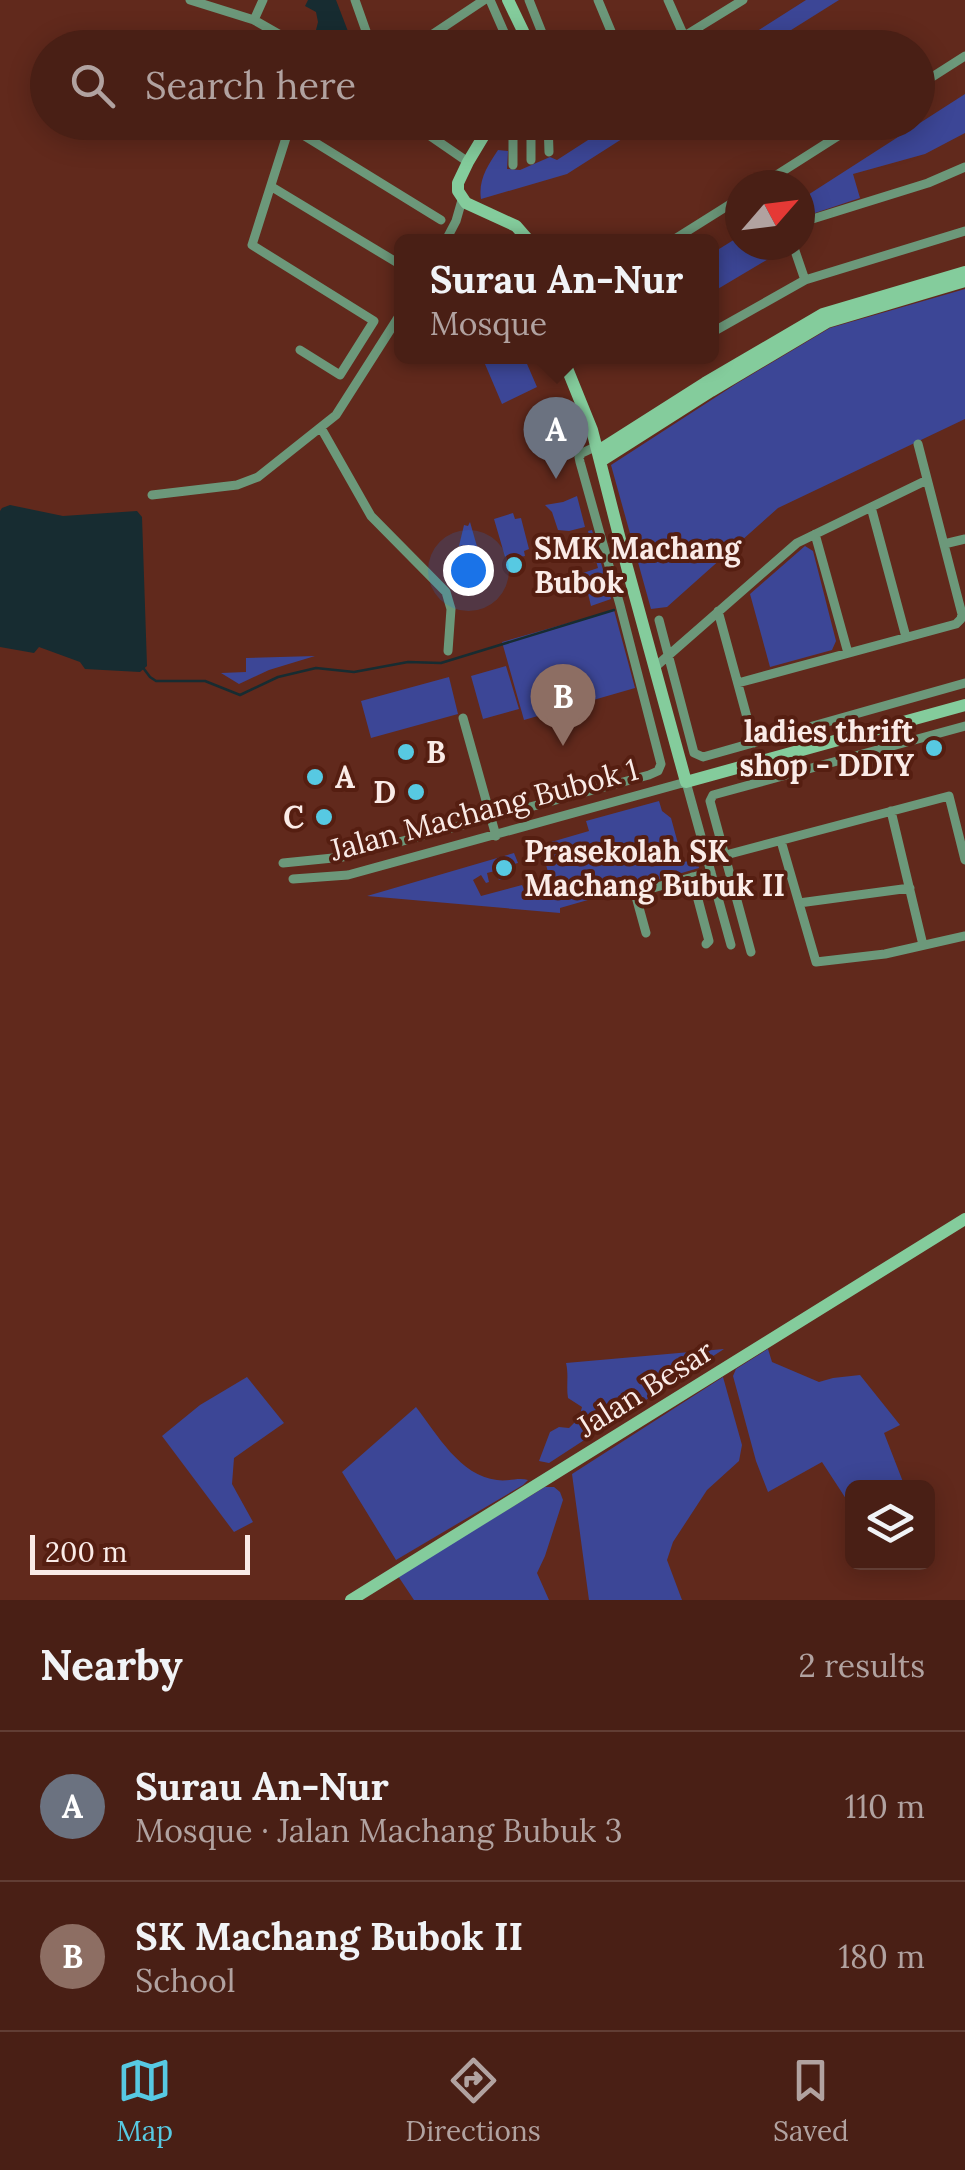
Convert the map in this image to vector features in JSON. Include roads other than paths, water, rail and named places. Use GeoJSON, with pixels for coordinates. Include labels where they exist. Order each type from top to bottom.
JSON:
{"type":"FeatureCollection","features":[{"type":"Feature","properties":{"kind":"main road"},"geometry":{"type":"LineString","coordinates":[[508,0],[523,30]]}},
{"type":"Feature","properties":{"kind":"main road"},"geometry":{"type":"LineString","coordinates":[[481,140],[457,187],[462,200],[508,221],[524,234]]}},
{"type":"Feature","properties":{"kind":"main road"},"geometry":{"type":"LineString","coordinates":[[650,424],[823,314],[965,272]]}},
{"type":"Feature","properties":{"kind":"main road"},"geometry":{"type":"LineString","coordinates":[[598,453],[827,322],[965,281]]}},
{"type":"Feature","properties":{"kind":"main road"},"geometry":{"type":"LineString","coordinates":[[565,364],[587,414],[686,782],[965,704]]}},
{"type":"Feature","properties":{"kind":"main road","name":"Jalan Besar"},"geometry":{"type":"LineString","coordinates":[[351,1600],[965,1219]]}},
{"type":"Feature","properties":{"kind":"street"},"geometry":{"type":"LineString","coordinates":[[190,0],[254,20],[272,30]]}},
{"type":"Feature","properties":{"kind":"street"},"geometry":{"type":"LineString","coordinates":[[254,20],[263,0]]}},
{"type":"Feature","properties":{"kind":"street"},"geometry":{"type":"LineString","coordinates":[[354,0],[365,30]]}},
{"type":"Feature","properties":{"kind":"street"},"geometry":{"type":"LineString","coordinates":[[440,30],[488,0],[502,30]]}},
{"type":"Feature","properties":{"kind":"street"},"geometry":{"type":"LineString","coordinates":[[529,0],[541,30]]}},
{"type":"Feature","properties":{"kind":"street"},"geometry":{"type":"LineString","coordinates":[[598,0],[610,30]]}},
{"type":"Feature","properties":{"kind":"street"},"geometry":{"type":"LineString","coordinates":[[668,0],[681,30]]}},
{"type":"Feature","properties":{"kind":"street"},"geometry":{"type":"LineString","coordinates":[[694,30],[740,1]]}},
{"type":"Feature","properties":{"kind":"street"},"geometry":{"type":"LineString","coordinates":[[935,75],[965,56]]}},
{"type":"Feature","properties":{"kind":"street"},"geometry":{"type":"LineString","coordinates":[[286,140],[252,245],[374,322],[340,375],[300,350]]}},
{"type":"Feature","properties":{"kind":"street"},"geometry":{"type":"LineString","coordinates":[[314,140],[441,220]]}},
{"type":"Feature","properties":{"kind":"street"},"geometry":{"type":"LineString","coordinates":[[436,140],[468,162]]}},
{"type":"Feature","properties":{"kind":"street"},"geometry":{"type":"LineString","coordinates":[[512,140],[513,165]]}},
{"type":"Feature","properties":{"kind":"street"},"geometry":{"type":"LineString","coordinates":[[531,140],[531,160]]}},
{"type":"Feature","properties":{"kind":"street"},"geometry":{"type":"LineString","coordinates":[[549,140],[549,152]]}},
{"type":"Feature","properties":{"kind":"street"},"geometry":{"type":"LineString","coordinates":[[785,170],[832,140]]}},
{"type":"Feature","properties":{"kind":"street"},"geometry":{"type":"LineString","coordinates":[[815,218],[928,183],[965,167]]}},
{"type":"Feature","properties":{"kind":"street"},"geometry":{"type":"LineString","coordinates":[[272,187],[394,261]]}},
{"type":"Feature","properties":{"kind":"street"},"geometry":{"type":"LineString","coordinates":[[449,234],[462,200]]}},
{"type":"Feature","properties":{"kind":"street"},"geometry":{"type":"LineString","coordinates":[[683,234],[725,207]]}},
{"type":"Feature","properties":{"kind":"street"},"geometry":{"type":"LineString","coordinates":[[719,329],[806,280],[965,231]]}},
{"type":"Feature","properties":{"kind":"street"},"geometry":{"type":"LineString","coordinates":[[799,260],[806,280]]}},
{"type":"Feature","properties":{"kind":"street"},"geometry":{"type":"LineString","coordinates":[[152,495],[258,478],[336,415],[394,325]]}},
{"type":"Feature","properties":{"kind":"street"},"geometry":{"type":"LineString","coordinates":[[321,428],[371,516],[446,592],[451,609],[448,651]]}},
{"type":"Feature","properties":{"kind":"street"},"geometry":{"type":"LineString","coordinates":[[738,683],[956,624],[961,619],[918,444]]}},
{"type":"Feature","properties":{"kind":"street"},"geometry":{"type":"LineString","coordinates":[[283,862],[343,857],[658,770],[661,764],[580,462],[582,453],[598,453]]}},
{"type":"Feature","properties":{"kind":"street"},"geometry":{"type":"LineString","coordinates":[[654,668],[797,543],[927,480]]}},
{"type":"Feature","properties":{"kind":"street"},"geometry":{"type":"LineString","coordinates":[[872,507],[906,637]]}},
{"type":"Feature","properties":{"kind":"street"},"geometry":{"type":"LineString","coordinates":[[816,534],[848,653]]}},
{"type":"Feature","properties":{"kind":"street"},"geometry":{"type":"LineString","coordinates":[[944,544],[965,539]]}},
{"type":"Feature","properties":{"kind":"street"},"geometry":{"type":"LineString","coordinates":[[610,571],[627,567]]}},
{"type":"Feature","properties":{"kind":"street"},"geometry":{"type":"LineString","coordinates":[[718,611],[754,743]]}},
{"type":"Feature","properties":{"kind":"street"},"geometry":{"type":"LineString","coordinates":[[659,620],[694,752],[703,757],[965,683]]}},
{"type":"Feature","properties":{"kind":"street"},"geometry":{"type":"LineString","coordinates":[[628,636],[644,632]]}},
{"type":"Feature","properties":{"kind":"street"},"geometry":{"type":"LineString","coordinates":[[463,718],[496,836]]}},
{"type":"Feature","properties":{"kind":"street"},"geometry":{"type":"LineString","coordinates":[[751,952],[710,801],[714,795],[965,726]]}},
{"type":"Feature","properties":{"kind":"street"},"geometry":{"type":"LineString","coordinates":[[686,782],[731,945]]}},
{"type":"Feature","properties":{"kind":"street","name":"Jalan Machang Bubok 1"},"geometry":{"type":"LineString","coordinates":[[293,878],[348,875],[686,782]]}},
{"type":"Feature","properties":{"kind":"street"},"geometry":{"type":"LineString","coordinates":[[707,860],[949,796],[965,860]]}},
{"type":"Feature","properties":{"kind":"street"},"geometry":{"type":"LineString","coordinates":[[891,812],[923,946]]}},
{"type":"Feature","properties":{"kind":"street"},"geometry":{"type":"LineString","coordinates":[[781,840],[816,962],[885,954],[965,936]]}},
{"type":"Feature","properties":{"kind":"street"},"geometry":{"type":"LineString","coordinates":[[646,933],[635,893],[711,872]]}},
{"type":"Feature","properties":{"kind":"street"},"geometry":{"type":"LineString","coordinates":[[692,877],[709,942],[706,944]]}},
{"type":"Feature","properties":{"kind":"street"},"geometry":{"type":"LineString","coordinates":[[799,903],[910,888]]}},
{"type":"Feature","properties":{"kind":"water"},"geometry":{"type":"Polygon","coordinates":[[[308,0],[336,0],[347,30],[316,30],[316,12],[305,6],[308,0]]]}},
{"type":"Feature","properties":{"kind":"water"},"geometry":{"type":"Polygon","coordinates":[[[10,505],[63,516],[137,511],[142,517],[147,666],[140,672],[85,669],[80,662],[39,647],[34,653],[0,647],[0,511],[10,505]]]}},
{"type":"Feature","properties":{"kind":"waterway"},"geometry":{"type":"LineString","coordinates":[[144,669],[156,681],[205,681],[240,695],[278,677],[316,668],[354,672],[408,662],[441,663],[614,610]]}},
{"type":"Feature","properties":{"kind":"place","name":"Surau An-Nur"},"geometry":{"type":"Point","coordinates":[556,479]}},
{"type":"Feature","properties":{"kind":"place","name":"SMK Machang Bubok"},"geometry":{"type":"Point","coordinates":[514,565]}},
{"type":"Feature","properties":{"kind":"place","name":"SK Machang Bubok II"},"geometry":{"type":"Point","coordinates":[563,746]}},
{"type":"Feature","properties":{"kind":"place","name":"ladies thrift shop - DDIY"},"geometry":{"type":"Point","coordinates":[934,748]}},
{"type":"Feature","properties":{"kind":"place","name":"B"},"geometry":{"type":"Point","coordinates":[406,752]}},
{"type":"Feature","properties":{"kind":"place","name":"A"},"geometry":{"type":"Point","coordinates":[315,777]}},
{"type":"Feature","properties":{"kind":"place","name":"D"},"geometry":{"type":"Point","coordinates":[416,792]}},
{"type":"Feature","properties":{"kind":"place","name":"C"},"geometry":{"type":"Point","coordinates":[324,817]}},
{"type":"Feature","properties":{"kind":"place","name":"Prasekolah SK Machang Bubuk II"},"geometry":{"type":"Point","coordinates":[504,868]}}]}
